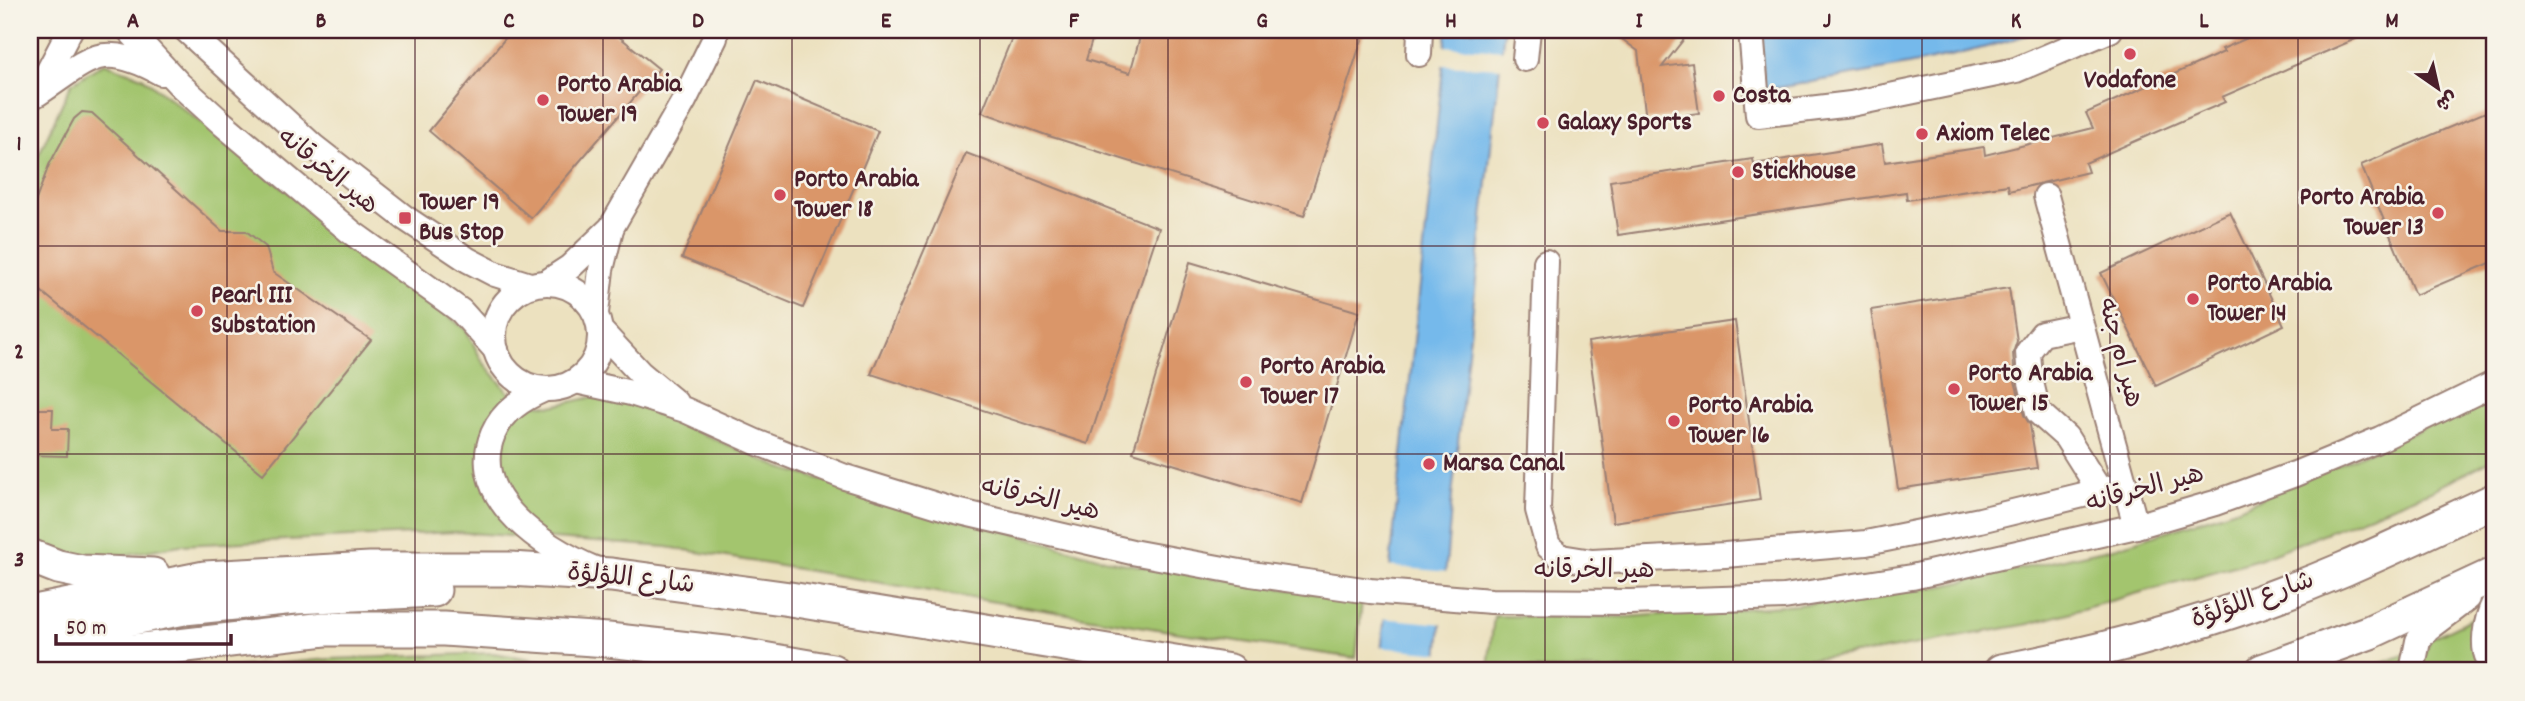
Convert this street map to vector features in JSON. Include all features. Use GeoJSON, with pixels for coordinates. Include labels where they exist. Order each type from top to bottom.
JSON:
{"type":"FeatureCollection","features":[{"type":"Feature","properties":{"kind":"main road","name":"شارع اللؤلؤة"},"geometry":{"type":"LineString","coordinates":[[2001,671],[2061,660],[2241,607],[2343,570],[2495,500]]}},
{"type":"Feature","properties":{"kind":"main road"},"geometry":{"type":"LineString","coordinates":[[30,555],[58,568],[82,572],[205,578]]}},
{"type":"Feature","properties":{"kind":"main road","name":"شارع اللؤلؤة"},"geometry":{"type":"LineString","coordinates":[[30,613],[205,578],[370,569],[510,569],[611,575],[817,603],[1230,671]]}},
{"type":"Feature","properties":{"kind":"main road"},"geometry":{"type":"LineString","coordinates":[[30,638],[184,608],[295,597],[508,585],[561,573]]}},
{"type":"Feature","properties":{"kind":"main road"},"geometry":{"type":"LineString","coordinates":[[2262,671],[2370,632],[2495,574]]}},
{"type":"Feature","properties":{"kind":"main road"},"geometry":{"type":"LineString","coordinates":[[30,668],[108,654],[325,629],[444,629],[608,640],[734,654],[832,671]]}},
{"type":"Feature","properties":{"kind":"main road"},"geometry":{"type":"LineString","coordinates":[[70,671],[108,654]]}},
{"type":"Feature","properties":{"kind":"street"},"geometry":{"type":"LineString","coordinates":[[33,102],[70,30]]}},
{"type":"Feature","properties":{"kind":"street","name":"هير الخرقانه"},"geometry":{"type":"LineString","coordinates":[[129,30],[179,84],[223,124],[351,232],[461,311],[496,351]]}},
{"type":"Feature","properties":{"kind":"street","name":"هير الخرقانه"},"geometry":{"type":"LineString","coordinates":[[186,30],[314,147],[405,218],[468,260],[495,274],[539,284]]}},
{"type":"Feature","properties":{"kind":"street"},"geometry":{"type":"LineString","coordinates":[[1525,59],[1528,30]]}},
{"type":"Feature","properties":{"kind":"street"},"geometry":{"type":"LineString","coordinates":[[1751,30],[1758,115],[1851,104],[2016,70],[2110,30]]}},
{"type":"Feature","properties":{"kind":"street"},"geometry":{"type":"LineString","coordinates":[[611,575],[575,559],[541,538],[502,503],[491,483],[488,456],[497,426],[517,404],[544,390],[576,381],[595,359],[600,345],[598,321],[601,270],[611,228],[684,101],[715,38]]}},
{"type":"Feature","properties":{"kind":"street"},"geometry":{"type":"LineString","coordinates":[[33,102],[95,57],[108,54],[145,64],[179,84]]}},
{"type":"Feature","properties":{"kind":"street","name":"هير ام جنه"},"geometry":{"type":"LineString","coordinates":[[2046,196],[2136,526]]}},
{"type":"Feature","properties":{"kind":"street"},"geometry":{"type":"LineString","coordinates":[[544,390],[528,386],[514,378],[503,365],[496,351],[494,330],[500,311],[513,295],[570,267],[611,228]]}},
{"type":"Feature","properties":{"kind":"street"},"geometry":{"type":"LineString","coordinates":[[1546,262],[1538,510],[1548,547],[1561,557],[1592,562],[1725,555],[1866,543],[1980,520],[2124,485]]}},
{"type":"Feature","properties":{"kind":"street"},"geometry":{"type":"LineString","coordinates":[[539,284],[562,285],[576,290],[587,300],[598,321]]}},
{"type":"Feature","properties":{"kind":"street","name":"هير الخرقانه"},"geometry":{"type":"LineString","coordinates":[[598,321],[640,373],[685,410]]}},
{"type":"Feature","properties":{"kind":"street"},"geometry":{"type":"LineString","coordinates":[[2081,327],[2042,334],[2028,352],[2030,378],[2038,412],[2066,437],[2100,491]]}},
{"type":"Feature","properties":{"kind":"street","name":"هير الخرقانه"},"geometry":{"type":"LineString","coordinates":[[576,381],[631,393],[685,410],[755,442],[845,477],[952,510],[1132,552],[1251,574],[1370,591],[1491,601],[1630,602],[1784,597],[1912,577],[2136,526],[2215,503],[2295,474],[2380,439],[2495,383]]}},
{"type":"Feature","properties":{"kind":"street"},"geometry":{"type":"LineString","coordinates":[[2412,671],[2418,641],[2427,629],[2455,605],[2495,582]]}},
{"type":"Feature","properties":{"kind":"street"},"geometry":{"type":"LineString","coordinates":[[2495,601],[2487,625],[2486,655],[2495,666]]}},
{"type":"Feature","properties":{"kind":"green space"},"geometry":{"type":"Polygon","coordinates":[[[104,63],[142,77],[466,330],[482,361],[509,393],[529,403],[552,406],[593,397],[636,405],[781,468],[1115,562],[1362,601],[1356,658],[1181,633],[667,547],[455,532],[180,545],[113,557],[53,556],[30,543],[30,174],[71,84],[104,63]]]}},
{"type":"Feature","properties":{"kind":"green space"},"geometry":{"type":"Polygon","coordinates":[[[2495,396],[2495,458],[2433,490],[2259,559],[2029,624],[1874,652],[1726,667],[1609,670],[1488,668],[1494,616],[1627,617],[1797,605],[1944,586],[2117,547],[2239,508],[2495,396]]]}},
{"type":"Feature","properties":{"kind":"green space"},"geometry":{"type":"Polygon","coordinates":[[[2495,607],[2494,671],[2420,671],[2430,639],[2495,607]]]}},
{"type":"Feature","properties":{"kind":"green space"},"geometry":{"type":"Polygon","coordinates":[[[493,653],[605,671],[192,671],[330,659],[493,653]]]}},
{"type":"Feature","properties":{"kind":"green space"},"geometry":{"type":"Polygon","coordinates":[[[2406,654],[2403,671],[2361,671],[2406,654]]]}},
{"type":"Feature","properties":{"kind":"water"},"geometry":{"type":"Polygon","coordinates":[[[1447,30],[1504,30],[1452,496],[1437,671],[1379,671],[1447,30]]]}},
{"type":"Feature","properties":{"kind":"water"},"geometry":{"type":"Polygon","coordinates":[[[1759,30],[2041,30],[1940,58],[1765,90],[1759,30]]]}},
{"type":"Feature","properties":{"kind":"pier"},"geometry":{"type":"Polygon","coordinates":[[[1442,46],[1505,50],[1503,68],[1441,65],[1442,46]]]}},
{"type":"Feature","properties":{"kind":"pier"},"geometry":{"type":"Polygon","coordinates":[[[1385,566],[1449,572],[1444,624],[1380,618],[1385,566]]]}},
{"type":"Feature","properties":{"kind":"pier"},"geometry":{"type":"Polygon","coordinates":[[[1378,647],[1442,653],[1440,671],[1375,671],[1378,647]]]}},
{"type":"Feature","properties":{"kind":"building","name":"Porto Arabia Tower 19"},"geometry":{"type":"Polygon","coordinates":[[[512,30],[611,30],[659,69],[531,218],[429,131],[512,30]]]}},
{"type":"Feature","properties":{"kind":"building"},"geometry":{"type":"Polygon","coordinates":[[[1015,30],[1095,30],[1086,60],[1130,73],[1142,30],[1365,30],[1304,216],[1049,136],[982,112],[1015,30]]]}},
{"type":"Feature","properties":{"kind":"building"},"geometry":{"type":"Polygon","coordinates":[[[1610,30],[1691,30],[1662,67],[1692,63],[1699,113],[1646,120],[1638,51],[1610,30]]]}},
{"type":"Feature","properties":{"kind":"building"},"geometry":{"type":"Polygon","coordinates":[[[2266,30],[2376,30],[2222,97],[2225,102],[2085,163],[2088,172],[2009,191],[2008,185],[1907,200],[1906,192],[1618,235],[1610,181],[1753,159],[1754,164],[1882,144],[1885,162],[1984,147],[1985,155],[2093,128],[2086,113],[2224,52],[2222,49],[2266,30]]]}},
{"type":"Feature","properties":{"kind":"building","name":"Porto Arabia Tower 18"},"geometry":{"type":"Polygon","coordinates":[[[757,80],[878,131],[803,308],[682,258],[757,80]]]}},
{"type":"Feature","properties":{"kind":"building","name":"Porto Arabia Tower 13"},"geometry":{"type":"Polygon","coordinates":[[[2495,108],[2495,261],[2415,295],[2361,165],[2495,108]]]}},
{"type":"Feature","properties":{"kind":"building","name":"Pearl III Substation"},"geometry":{"type":"Polygon","coordinates":[[[82,112],[92,113],[222,231],[246,231],[266,247],[273,272],[371,340],[263,474],[30,282],[30,216],[49,165],[74,119],[82,112]]]}},
{"type":"Feature","properties":{"kind":"building"},"geometry":{"type":"Polygon","coordinates":[[[966,153],[1159,228],[1088,444],[871,374],[966,153]]]}},
{"type":"Feature","properties":{"kind":"building","name":"Porto Arabia Tower 14"},"geometry":{"type":"Polygon","coordinates":[[[2230,212],[2284,325],[2156,386],[2101,273],[2230,212]]]}},
{"type":"Feature","properties":{"kind":"building","name":"Porto Arabia Tower 17"},"geometry":{"type":"Polygon","coordinates":[[[1190,262],[1359,312],[1302,503],[1133,452],[1190,262]]]}},
{"type":"Feature","properties":{"kind":"building","name":"Porto Arabia Tower 15"},"geometry":{"type":"Polygon","coordinates":[[[2009,288],[2017,341],[2013,353],[2015,381],[2024,415],[2030,425],[2037,468],[1898,489],[1871,310],[2009,288]]]}},
{"type":"Feature","properties":{"kind":"building","name":"Porto Arabia Tower 16"},"geometry":{"type":"Polygon","coordinates":[[[1735,321],[1760,500],[1613,522],[1588,342],[1735,321]]]}},
{"type":"Feature","properties":{"kind":"building"},"geometry":{"type":"Polygon","coordinates":[[[30,409],[53,409],[52,429],[68,429],[67,456],[30,455],[30,409]]]}},
{"type":"Feature","properties":{"kind":"place","name":"Vodafone"},"geometry":{"type":"Point","coordinates":[2130,54]}},
{"type":"Feature","properties":{"kind":"place","name":"Costa"},"geometry":{"type":"Point","coordinates":[1719,96]}},
{"type":"Feature","properties":{"kind":"place","name":"Porto Arabia Tower 19"},"geometry":{"type":"Point","coordinates":[543,100]}},
{"type":"Feature","properties":{"kind":"place","name":"Galaxy Sports"},"geometry":{"type":"Point","coordinates":[1543,123]}},
{"type":"Feature","properties":{"kind":"place","name":"Axiom Telec"},"geometry":{"type":"Point","coordinates":[1922,134]}},
{"type":"Feature","properties":{"kind":"place","name":"Stickhouse"},"geometry":{"type":"Point","coordinates":[1738,172]}},
{"type":"Feature","properties":{"kind":"place","name":"Porto Arabia Tower 18"},"geometry":{"type":"Point","coordinates":[780,195]}},
{"type":"Feature","properties":{"kind":"place","name":"Porto Arabia Tower 13"},"geometry":{"type":"Point","coordinates":[2438,213]}},
{"type":"Feature","properties":{"kind":"place","name":"Tower 19 Bus Stop"},"geometry":{"type":"Point","coordinates":[405,218]}},
{"type":"Feature","properties":{"kind":"place","name":"Porto Arabia Tower 14"},"geometry":{"type":"Point","coordinates":[2193,299]}},
{"type":"Feature","properties":{"kind":"place","name":"Pearl III Substation"},"geometry":{"type":"Point","coordinates":[197,311]}},
{"type":"Feature","properties":{"kind":"place","name":"Porto Arabia Tower 17"},"geometry":{"type":"Point","coordinates":[1246,382]}},
{"type":"Feature","properties":{"kind":"place","name":"Porto Arabia Tower 15"},"geometry":{"type":"Point","coordinates":[1954,389]}},
{"type":"Feature","properties":{"kind":"place","name":"Porto Arabia Tower 16"},"geometry":{"type":"Point","coordinates":[1674,421]}},
{"type":"Feature","properties":{"kind":"place","name":"Marsa Canal"},"geometry":{"type":"Point","coordinates":[1429,464]}}]}
